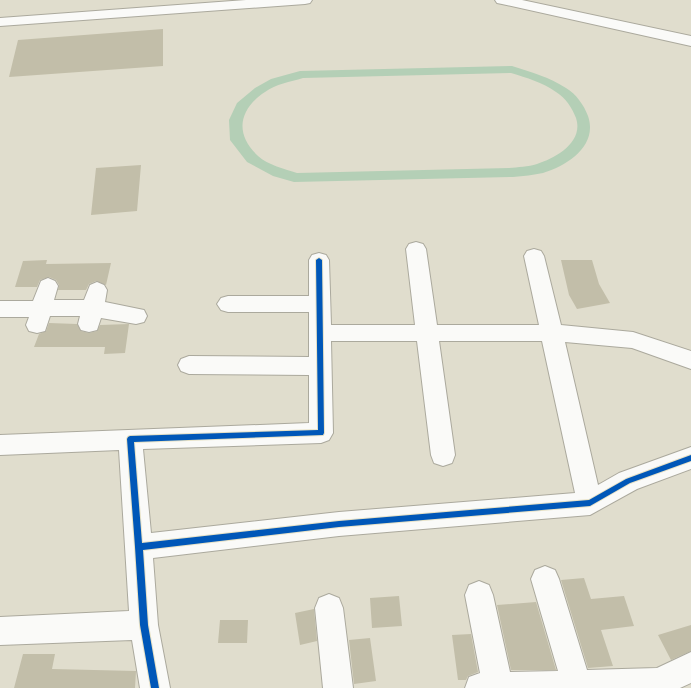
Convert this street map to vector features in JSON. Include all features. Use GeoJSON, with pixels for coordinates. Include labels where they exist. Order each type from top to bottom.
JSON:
{"type":"FeatureCollection","features":[{"type":"Feature","properties":{"kind":"street"},"geometry":{"type":"LineString","coordinates":[[0,22],[305,0]]}},
{"type":"Feature","properties":{"kind":"street"},"geometry":{"type":"LineString","coordinates":[[502,0],[691,41]]}},
{"type":"Feature","properties":{"kind":"street"},"geometry":{"type":"LineString","coordinates":[[416,249],[443,455]]}},
{"type":"Feature","properties":{"kind":"street"},"geometry":{"type":"LineString","coordinates":[[534,256],[590,504]]}},
{"type":"Feature","properties":{"kind":"street"},"geometry":{"type":"LineString","coordinates":[[0,446],[130,439],[321,434],[319,260]]}},
{"type":"Feature","properties":{"kind":"street"},"geometry":{"type":"LineString","coordinates":[[39,317],[48,286]]}},
{"type":"Feature","properties":{"kind":"street"},"geometry":{"type":"LineString","coordinates":[[228,304],[320,304]]}},
{"type":"Feature","properties":{"kind":"street"},"geometry":{"type":"LineString","coordinates":[[0,309],[39,317],[93,307],[136,316]]}},
{"type":"Feature","properties":{"kind":"street"},"geometry":{"type":"LineString","coordinates":[[320,333],[552,333],[633,340],[691,360]]}},
{"type":"Feature","properties":{"kind":"street"},"geometry":{"type":"LineString","coordinates":[[189,365],[320,366]]}},
{"type":"Feature","properties":{"kind":"street"},"geometry":{"type":"LineString","coordinates":[[130,439],[144,625],[155,688]]}},
{"type":"Feature","properties":{"kind":"street"},"geometry":{"type":"LineString","coordinates":[[139,547],[340,524],[590,504],[628,482],[691,458]]}},
{"type":"Feature","properties":{"kind":"street"},"geometry":{"type":"LineString","coordinates":[[545,579],[577,685]]}},
{"type":"Feature","properties":{"kind":"street"},"geometry":{"type":"LineString","coordinates":[[479,595],[498,688]]}},
{"type":"Feature","properties":{"kind":"street"},"geometry":{"type":"LineString","coordinates":[[329,608],[338,688]]}},
{"type":"Feature","properties":{"kind":"street"},"geometry":{"type":"LineString","coordinates":[[0,631],[144,625]]}},
{"type":"Feature","properties":{"kind":"street"},"geometry":{"type":"LineString","coordinates":[[480,688],[659,683],[691,667]]}},
{"type":"Feature","properties":{"kind":"green space"},"geometry":{"type":"Polygon","coordinates":[[[512,66],[546,78],[570,90],[582,104],[588,116],[590,126],[589,136],[585,145],[571,159],[562,165],[543,173],[513,177],[294,182],[273,176],[247,162],[230,140],[229,120],[237,103],[255,88],[271,79],[300,71],[512,66]],[[511,73],[303,78],[274,87],[256,99],[245,114],[243,131],[250,148],[258,156],[272,164],[297,173],[509,168],[530,166],[552,158],[567,148],[576,134],[576,118],[566,100],[560,94],[540,83],[511,73]]]}},
{"type":"Feature","properties":{"kind":"building"},"geometry":{"type":"Polygon","coordinates":[[[163,29],[163,66],[9,77],[18,40],[163,29]]]}},
{"type":"Feature","properties":{"kind":"building"},"geometry":{"type":"Polygon","coordinates":[[[141,165],[137,211],[91,215],[96,168],[141,165]]]}},
{"type":"Feature","properties":{"kind":"building"},"geometry":{"type":"Polygon","coordinates":[[[47,260],[46,264],[111,263],[106,285],[96,281],[89,284],[86,290],[58,290],[59,285],[56,280],[49,277],[40,280],[37,287],[15,287],[23,261],[47,260]]]}},
{"type":"Feature","properties":{"kind":"building"},"geometry":{"type":"Polygon","coordinates":[[[561,260],[592,260],[599,284],[610,303],[577,309],[569,295],[561,260]]]}},
{"type":"Feature","properties":{"kind":"building"},"geometry":{"type":"Polygon","coordinates":[[[49,323],[77,324],[81,331],[89,333],[97,331],[100,325],[129,324],[125,353],[104,354],[105,347],[34,347],[39,334],[46,331],[49,323]]]}},
{"type":"Feature","properties":{"kind":"building"},"geometry":{"type":"Polygon","coordinates":[[[584,578],[591,599],[624,596],[634,626],[601,630],[613,666],[588,668],[561,580],[584,578]]]}},
{"type":"Feature","properties":{"kind":"building"},"geometry":{"type":"Polygon","coordinates":[[[399,596],[402,626],[372,628],[370,598],[399,596]]]}},
{"type":"Feature","properties":{"kind":"building"},"geometry":{"type":"Polygon","coordinates":[[[536,602],[556,670],[511,670],[497,605],[536,602]]]}},
{"type":"Feature","properties":{"kind":"building"},"geometry":{"type":"Polygon","coordinates":[[[314,609],[317,641],[300,645],[295,613],[314,609]]]}},
{"type":"Feature","properties":{"kind":"building"},"geometry":{"type":"Polygon","coordinates":[[[220,620],[248,620],[247,643],[218,643],[220,620]]]}},
{"type":"Feature","properties":{"kind":"building"},"geometry":{"type":"Polygon","coordinates":[[[691,625],[691,651],[671,660],[658,635],[691,625]]]}},
{"type":"Feature","properties":{"kind":"building"},"geometry":{"type":"Polygon","coordinates":[[[471,634],[478,672],[468,676],[466,680],[458,680],[452,635],[471,634]]]}},
{"type":"Feature","properties":{"kind":"building"},"geometry":{"type":"Polygon","coordinates":[[[370,638],[376,681],[354,684],[349,640],[370,638]]]}},
{"type":"Feature","properties":{"kind":"building"},"geometry":{"type":"Polygon","coordinates":[[[23,654],[55,654],[52,669],[136,671],[135,688],[14,688],[23,654]]]}},
{"type":"Feature","properties":{"kind":"cycle path"},"geometry":{"type":"LineString","coordinates":[[139,547],[130,439],[321,433],[319,260]]}},
{"type":"Feature","properties":{"kind":"cycle path"},"geometry":{"type":"LineString","coordinates":[[155,688],[144,625],[139,547],[339,524],[590,503],[628,481],[691,458]]}}]}
